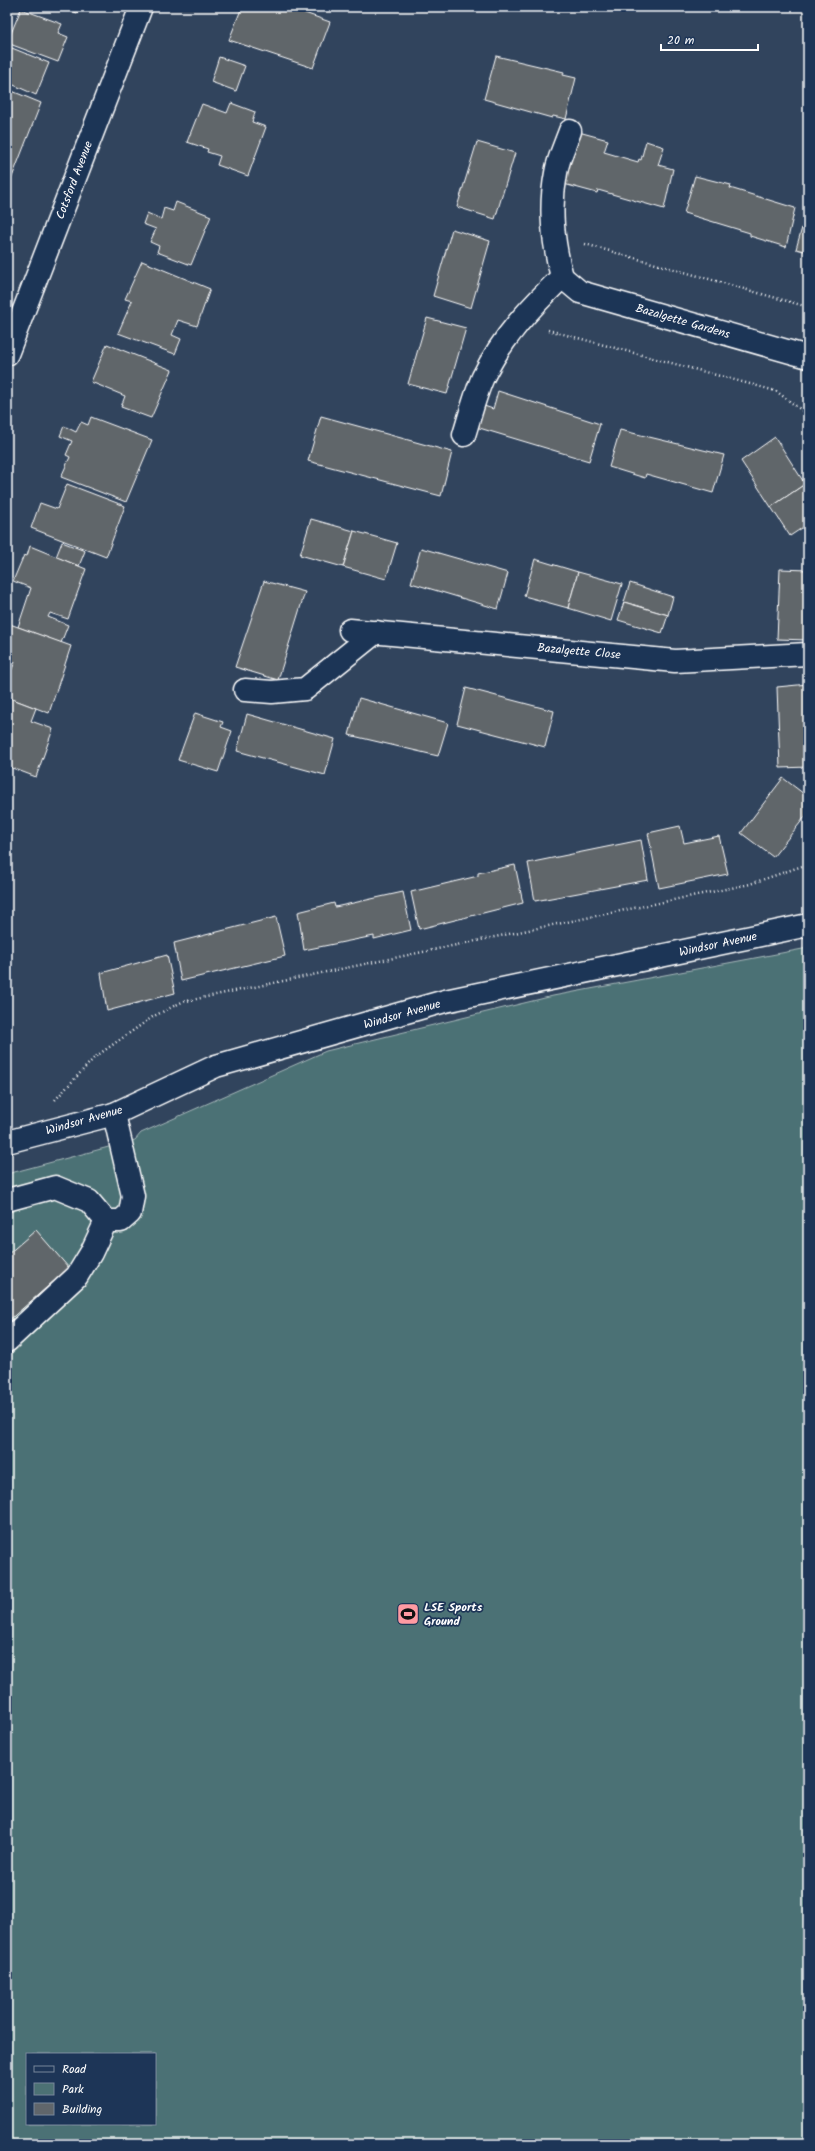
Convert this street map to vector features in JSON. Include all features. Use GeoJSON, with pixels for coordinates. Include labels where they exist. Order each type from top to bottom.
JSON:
{"type":"FeatureCollection","features":[{"type":"Feature","properties":{"kind":"street","name":"Cotsford Avenue"},"geometry":{"type":"LineString","coordinates":[[7,354],[141,7]]}},
{"type":"Feature","properties":{"kind":"street"},"geometry":{"type":"LineString","coordinates":[[464,435],[483,378],[502,344],[523,316],[562,277],[555,243],[551,212],[555,178],[570,131]]}},
{"type":"Feature","properties":{"kind":"street","name":"Bazalgette Gardens"},"geometry":{"type":"LineString","coordinates":[[562,277],[580,292],[808,357]]}},
{"type":"Feature","properties":{"kind":"street","name":"Bazalgette Close"},"geometry":{"type":"LineString","coordinates":[[350,630],[675,661],[808,654]]}},
{"type":"Feature","properties":{"kind":"street"},"geometry":{"type":"LineString","coordinates":[[245,690],[272,692],[305,689],[376,632]]}},
{"type":"Feature","properties":{"kind":"street","name":"Windsor Avenue"},"geometry":{"type":"LineString","coordinates":[[7,1142],[114,1114],[216,1066],[445,1001],[808,925]]}},
{"type":"Feature","properties":{"kind":"street"},"geometry":{"type":"LineString","coordinates":[[7,1200],[55,1188],[89,1201],[106,1221],[121,1221],[130,1213],[133,1196],[114,1114]]}},
{"type":"Feature","properties":{"kind":"street"},"geometry":{"type":"LineString","coordinates":[[7,1341],[77,1276],[91,1253],[106,1221]]}},
{"type":"Feature","properties":{"kind":"path"},"geometry":{"type":"LineString","coordinates":[[555,243],[572,241],[808,307]]}},
{"type":"Feature","properties":{"kind":"path"},"geometry":{"type":"LineString","coordinates":[[523,316],[539,328],[776,391],[808,415]]}},
{"type":"Feature","properties":{"kind":"path"},"geometry":{"type":"LineString","coordinates":[[35,1134],[48,1107],[96,1057],[154,1016],[182,1002],[750,884],[808,864]]}},
{"type":"Feature","properties":{"kind":"green space","name":"LSE Sports Ground"},"geometry":{"type":"Polygon","coordinates":[[[808,948],[808,2144],[7,2144],[7,1174],[135,1140],[141,1133],[326,1051],[553,996],[808,948]]]}},
{"type":"Feature","properties":{"kind":"building"},"geometry":{"type":"Polygon","coordinates":[[[61,7],[79,7],[77,13],[61,7]]]}},
{"type":"Feature","properties":{"kind":"building"},"geometry":{"type":"Polygon","coordinates":[[[242,7],[288,7],[330,22],[313,68],[229,40],[242,7]]]}},
{"type":"Feature","properties":{"kind":"building"},"geometry":{"type":"Polygon","coordinates":[[[21,9],[62,24],[58,33],[68,37],[58,62],[7,43],[21,9]]]}},
{"type":"Feature","properties":{"kind":"building"},"geometry":{"type":"Polygon","coordinates":[[[7,46],[49,63],[36,95],[7,82],[7,46]]]}},
{"type":"Feature","properties":{"kind":"building"},"geometry":{"type":"Polygon","coordinates":[[[496,56],[564,72],[563,75],[576,78],[566,119],[553,116],[552,118],[484,99],[496,56]]]}},
{"type":"Feature","properties":{"kind":"building"},"geometry":{"type":"Polygon","coordinates":[[[219,57],[245,66],[236,91],[211,82],[219,57]]]}},
{"type":"Feature","properties":{"kind":"building"},"geometry":{"type":"Polygon","coordinates":[[[7,89],[41,103],[7,190],[7,89]]]}},
{"type":"Feature","properties":{"kind":"building"},"geometry":{"type":"Polygon","coordinates":[[[231,103],[255,112],[252,122],[266,127],[248,176],[217,165],[220,156],[207,152],[208,149],[187,142],[202,104],[227,113],[231,103]]]}},
{"type":"Feature","properties":{"kind":"building"},"geometry":{"type":"Polygon","coordinates":[[[575,131],[608,140],[604,152],[638,162],[639,159],[641,160],[646,141],[664,147],[658,165],[673,169],[664,209],[598,190],[597,193],[560,183],[575,131]]]}},
{"type":"Feature","properties":{"kind":"building"},"geometry":{"type":"Polygon","coordinates":[[[477,142],[515,153],[495,219],[457,207],[477,142]]]}},
{"type":"Feature","properties":{"kind":"building"},"geometry":{"type":"Polygon","coordinates":[[[695,176],[731,185],[730,188],[795,208],[786,247],[750,236],[750,233],[684,213],[695,176]]]}},
{"type":"Feature","properties":{"kind":"building"},"geometry":{"type":"Polygon","coordinates":[[[176,202],[211,216],[191,265],[157,252],[159,246],[150,242],[156,229],[143,224],[147,213],[161,219],[164,208],[173,211],[176,202]]]}},
{"type":"Feature","properties":{"kind":"building"},"geometry":{"type":"Polygon","coordinates":[[[807,210],[808,211],[808,252],[796,249],[807,210]]]}},
{"type":"Feature","properties":{"kind":"building"},"geometry":{"type":"Polygon","coordinates":[[[452,229],[490,241],[471,308],[433,296],[452,229]]]}},
{"type":"Feature","properties":{"kind":"building"},"geometry":{"type":"Polygon","coordinates":[[[142,261],[210,289],[197,326],[178,320],[172,335],[181,339],[175,354],[118,333],[132,301],[125,299],[142,261]]]}},
{"type":"Feature","properties":{"kind":"building"},"geometry":{"type":"Polygon","coordinates":[[[427,318],[466,328],[447,394],[408,384],[427,318]]]}},
{"type":"Feature","properties":{"kind":"building"},"geometry":{"type":"Polygon","coordinates":[[[107,344],[172,370],[151,418],[121,407],[125,396],[91,382],[107,344]]]}},
{"type":"Feature","properties":{"kind":"building"},"geometry":{"type":"Polygon","coordinates":[[[498,391],[600,424],[589,461],[476,427],[481,405],[493,409],[498,391]]]}},
{"type":"Feature","properties":{"kind":"building"},"geometry":{"type":"Polygon","coordinates":[[[321,416],[452,452],[441,496],[308,461],[321,416]]]}},
{"type":"Feature","properties":{"kind":"building"},"geometry":{"type":"Polygon","coordinates":[[[91,417],[152,440],[126,502],[61,477],[70,457],[66,455],[72,441],[60,436],[64,426],[76,432],[81,422],[88,425],[91,417]]]}},
{"type":"Feature","properties":{"kind":"building"},"geometry":{"type":"Polygon","coordinates":[[[620,430],[724,455],[713,493],[646,474],[645,478],[609,467],[620,430]]]}},
{"type":"Feature","properties":{"kind":"building"},"geometry":{"type":"Polygon","coordinates":[[[775,437],[805,484],[771,507],[741,461],[775,437]]]}},
{"type":"Feature","properties":{"kind":"building"},"geometry":{"type":"Polygon","coordinates":[[[67,484],[125,506],[106,557],[31,528],[40,503],[57,509],[67,484]]]}},
{"type":"Feature","properties":{"kind":"building"},"geometry":{"type":"Polygon","coordinates":[[[805,484],[808,489],[808,524],[790,536],[771,507],[805,484]]]}},
{"type":"Feature","properties":{"kind":"building"},"geometry":{"type":"Polygon","coordinates":[[[311,519],[354,531],[343,567],[300,555],[311,519]]]}},
{"type":"Feature","properties":{"kind":"building"},"geometry":{"type":"Polygon","coordinates":[[[354,531],[397,543],[386,579],[343,567],[354,531]]]}},
{"type":"Feature","properties":{"kind":"building"},"geometry":{"type":"Polygon","coordinates":[[[62,542],[85,551],[79,566],[56,557],[62,542]]]}},
{"type":"Feature","properties":{"kind":"building"},"geometry":{"type":"Polygon","coordinates":[[[30,546],[86,569],[68,619],[50,613],[48,617],[68,625],[61,643],[18,627],[31,588],[13,581],[24,555],[27,556],[30,546]]]}},
{"type":"Feature","properties":{"kind":"building"},"geometry":{"type":"Polygon","coordinates":[[[421,548],[508,573],[498,609],[411,583],[421,548]]]}},
{"type":"Feature","properties":{"kind":"building"},"geometry":{"type":"Polygon","coordinates":[[[535,559],[578,572],[568,608],[524,596],[535,559]]]}},
{"type":"Feature","properties":{"kind":"building"},"geometry":{"type":"Polygon","coordinates":[[[780,569],[808,570],[808,640],[777,639],[780,569]]]}},
{"type":"Feature","properties":{"kind":"building"},"geometry":{"type":"Polygon","coordinates":[[[578,572],[622,584],[611,621],[568,608],[578,572]]]}},
{"type":"Feature","properties":{"kind":"building"},"geometry":{"type":"Polygon","coordinates":[[[264,581],[305,592],[278,680],[235,667],[264,581]]]}},
{"type":"Feature","properties":{"kind":"building"},"geometry":{"type":"Polygon","coordinates":[[[630,583],[673,597],[668,615],[624,602],[630,583]]]}},
{"type":"Feature","properties":{"kind":"building"},"geometry":{"type":"Polygon","coordinates":[[[624,602],[668,615],[662,633],[618,620],[624,602]]]}},
{"type":"Feature","properties":{"kind":"building"},"geometry":{"type":"Polygon","coordinates":[[[7,623],[71,646],[49,713],[7,697],[7,680],[15,662],[7,659],[7,623]]]}},
{"type":"Feature","properties":{"kind":"building"},"geometry":{"type":"Polygon","coordinates":[[[808,684],[808,767],[780,768],[777,687],[808,684]]]}},
{"type":"Feature","properties":{"kind":"building"},"geometry":{"type":"Polygon","coordinates":[[[466,688],[554,711],[545,747],[457,724],[466,688]]]}},
{"type":"Feature","properties":{"kind":"building"},"geometry":{"type":"Polygon","coordinates":[[[7,697],[36,708],[31,721],[53,729],[36,777],[7,766],[7,697]]]}},
{"type":"Feature","properties":{"kind":"building"},"geometry":{"type":"Polygon","coordinates":[[[359,698],[448,723],[438,756],[349,735],[359,698]]]}},
{"type":"Feature","properties":{"kind":"building"},"geometry":{"type":"Polygon","coordinates":[[[195,713],[223,722],[221,727],[232,731],[218,772],[178,760],[195,713]]]}},
{"type":"Feature","properties":{"kind":"building"},"geometry":{"type":"Polygon","coordinates":[[[247,714],[335,739],[325,775],[237,751],[247,714]]]}},
{"type":"Feature","properties":{"kind":"building"},"geometry":{"type":"Polygon","coordinates":[[[783,778],[808,797],[808,813],[773,857],[741,833],[783,778]]]}},
{"type":"Feature","properties":{"kind":"building"},"geometry":{"type":"Polygon","coordinates":[[[680,826],[684,843],[719,836],[728,874],[659,888],[648,833],[680,826]]]}},
{"type":"Feature","properties":{"kind":"building"},"geometry":{"type":"Polygon","coordinates":[[[641,840],[648,880],[535,901],[528,863],[641,840]]]}},
{"type":"Feature","properties":{"kind":"building"},"geometry":{"type":"Polygon","coordinates":[[[515,865],[523,903],[419,929],[411,892],[478,876],[478,873],[515,865]]]}},
{"type":"Feature","properties":{"kind":"building"},"geometry":{"type":"Polygon","coordinates":[[[403,892],[411,930],[374,939],[374,936],[304,950],[298,912],[334,903],[335,907],[403,892]]]}},
{"type":"Feature","properties":{"kind":"building"},"geometry":{"type":"Polygon","coordinates":[[[276,917],[285,956],[181,981],[174,943],[276,917]]]}},
{"type":"Feature","properties":{"kind":"building"},"geometry":{"type":"Polygon","coordinates":[[[167,955],[175,993],[107,1011],[101,973],[167,955]]]}},
{"type":"Feature","properties":{"kind":"building"},"geometry":{"type":"Polygon","coordinates":[[[36,1230],[69,1268],[7,1322],[7,1255],[36,1230]]]}},
{"type":"Feature","properties":{"kind":"place","name":"LSE Sports Ground"},"geometry":{"type":"Point","coordinates":[408,1614]}}]}
